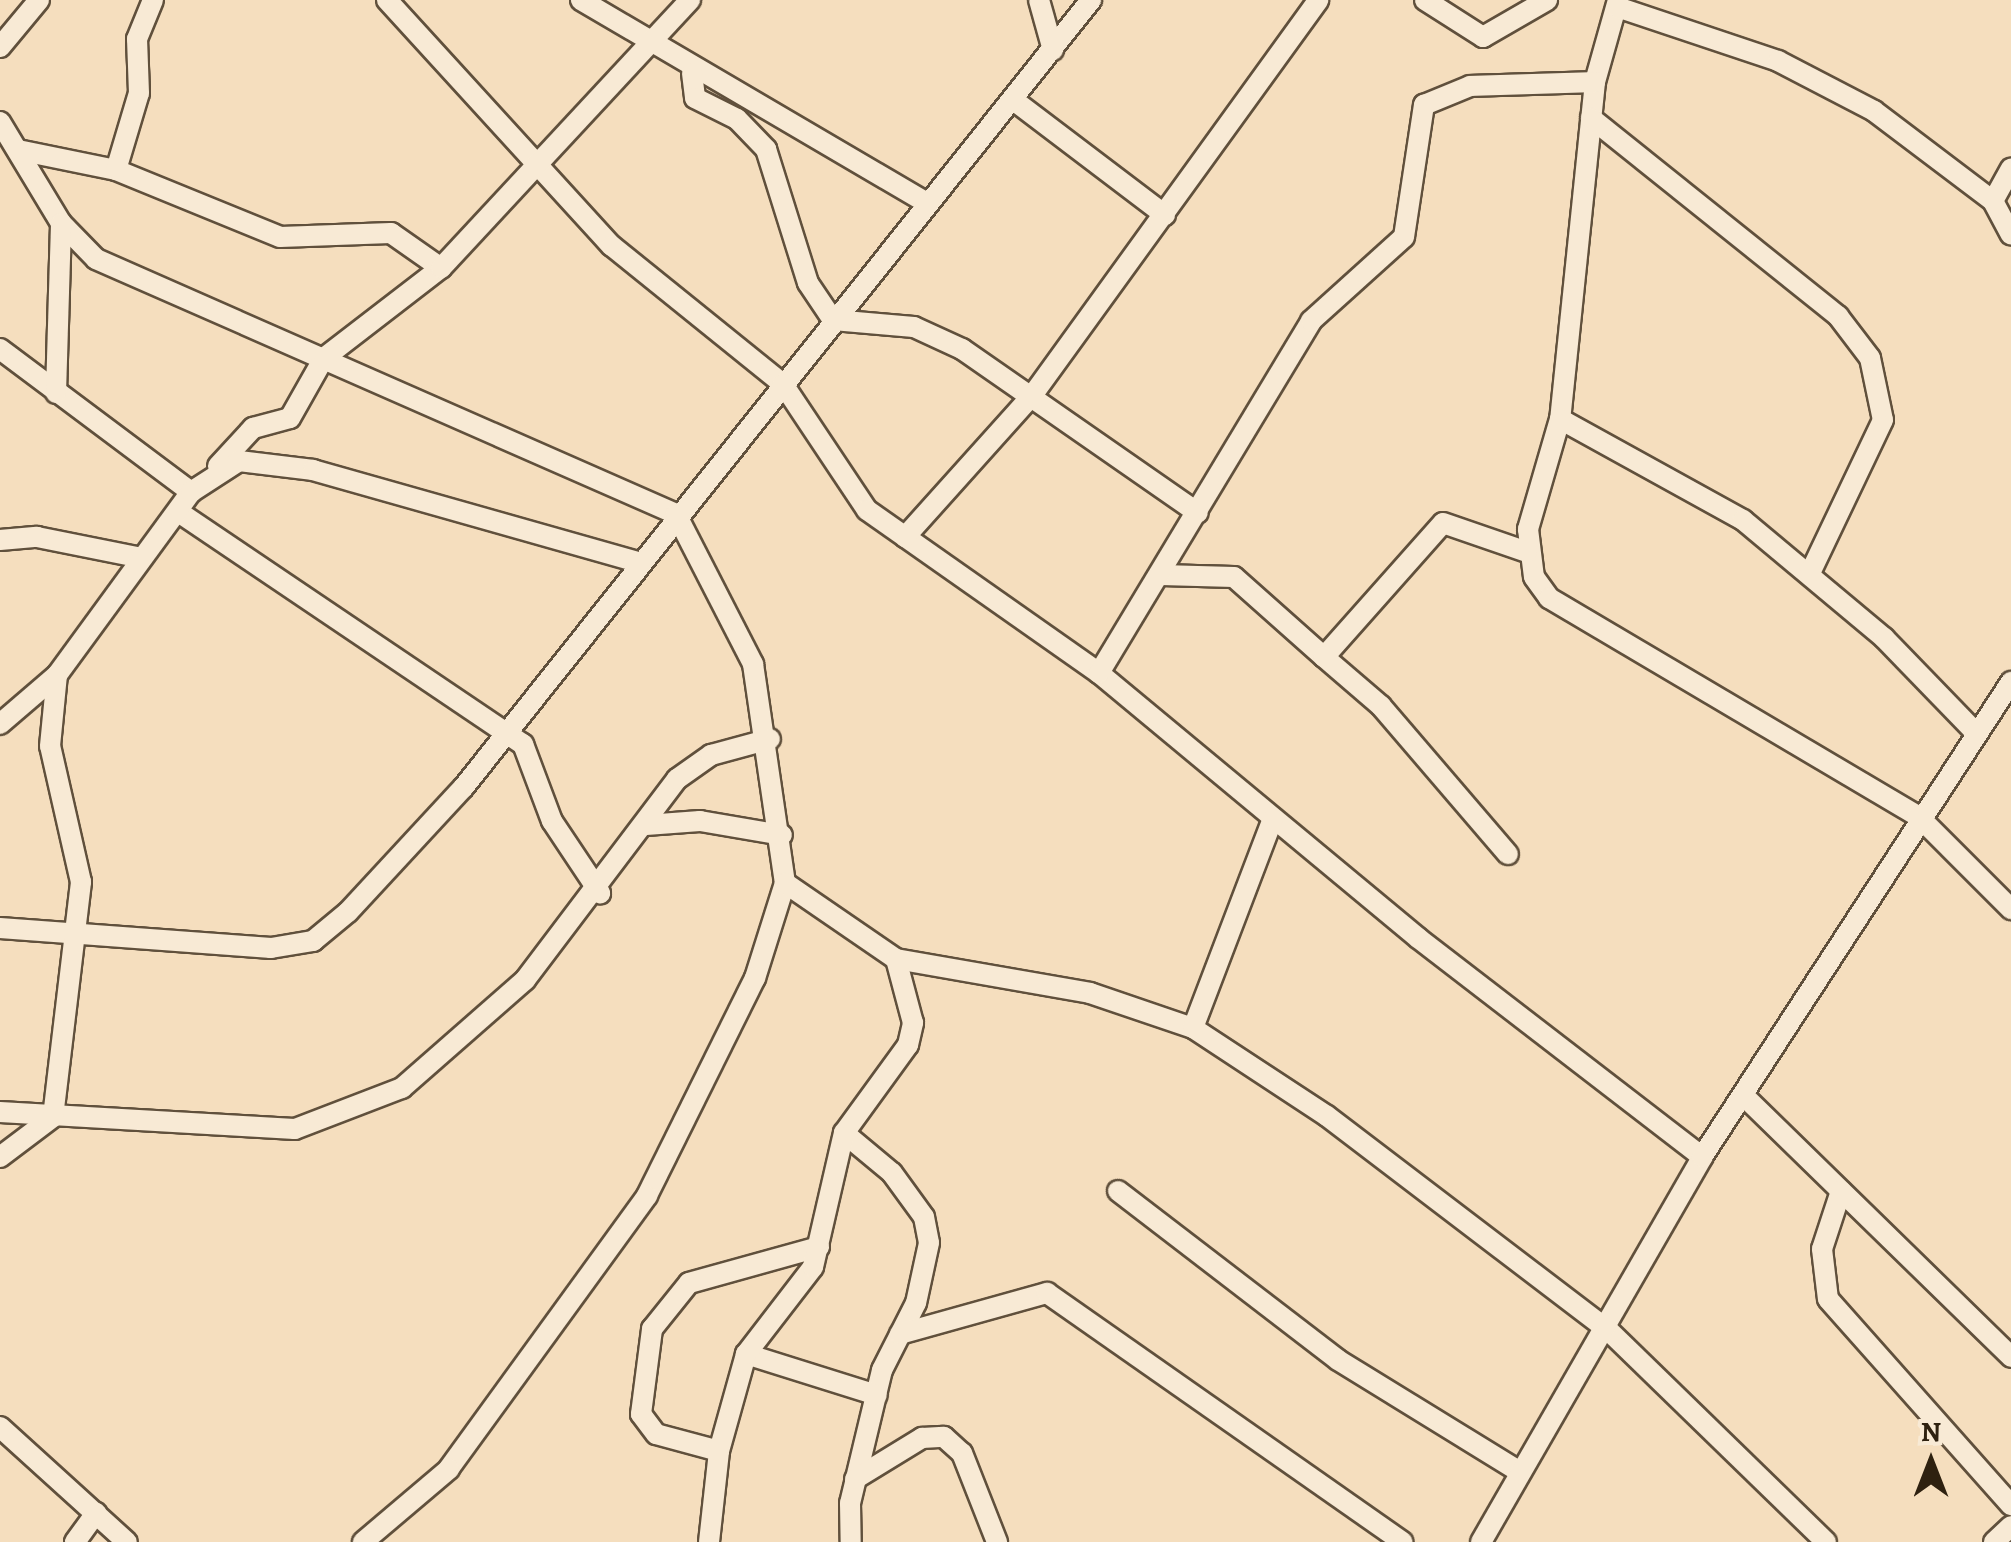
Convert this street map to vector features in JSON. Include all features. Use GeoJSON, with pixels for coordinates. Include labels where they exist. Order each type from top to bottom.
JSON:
{"type":"FeatureCollection","features":[{"type":"Feature","properties":{"kind":"street"},"geometry":{"type":"LineString","coordinates":[[0,47],[39,0]]}},
{"type":"Feature","properties":{"kind":"street"},"geometry":{"type":"LineString","coordinates":[[116,170],[139,93],[137,39],[153,0]]}},
{"type":"Feature","properties":{"kind":"street"},"geometry":{"type":"LineString","coordinates":[[386,0],[612,246],[783,384],[868,510],[1099,673],[1273,819],[1702,1157]]}},
{"type":"Feature","properties":{"kind":"street"},"geometry":{"type":"LineString","coordinates":[[582,0],[692,73],[925,202]]}},
{"type":"Feature","properties":{"kind":"street"},"geometry":{"type":"LineString","coordinates":[[0,724],[57,675],[137,557],[180,513],[191,492],[253,428],[290,418],[324,358],[441,268],[690,0]]}},
{"type":"Feature","properties":{"kind":"street"},"geometry":{"type":"LineString","coordinates":[[1039,0],[1053,50]]}},
{"type":"Feature","properties":{"kind":"street"},"geometry":{"type":"LineString","coordinates":[[0,928],[70,928],[271,948],[313,940],[463,788],[500,732],[783,384],[925,202],[1016,102],[1091,0]]}},
{"type":"Feature","properties":{"kind":"street"},"geometry":{"type":"LineString","coordinates":[[905,537],[1034,393],[1318,0]]}},
{"type":"Feature","properties":{"kind":"street"},"geometry":{"type":"LineString","coordinates":[[1424,0],[1482,37],[1547,0]]}},
{"type":"Feature","properties":{"kind":"street"},"geometry":{"type":"LineString","coordinates":[[2011,234],[1993,201],[1924,144],[1825,84],[1617,3],[1595,82],[1560,419],[1527,552],[1548,598],[1918,816],[2011,909]]}},
{"type":"Feature","properties":{"kind":"street"},"geometry":{"type":"LineString","coordinates":[[692,73],[695,98],[747,126],[766,149],[808,284],[833,320],[914,328],[1034,393],[1198,513]]}},
{"type":"Feature","properties":{"kind":"street"},"geometry":{"type":"LineString","coordinates":[[1099,673],[1311,321],[1404,237],[1424,105],[1470,86],[1595,82]]}},
{"type":"Feature","properties":{"kind":"street"},"geometry":{"type":"LineString","coordinates":[[1016,102],[1164,215]]}},
{"type":"Feature","properties":{"kind":"street"},"geometry":{"type":"LineString","coordinates":[[1591,118],[1838,316],[1870,358],[1883,420],[1810,573]]}},
{"type":"Feature","properties":{"kind":"street"},"geometry":{"type":"LineString","coordinates":[[0,122],[61,223],[96,259],[676,514],[753,664],[770,739],[785,882],[755,978],[648,1196],[449,1469],[362,1542]]}},
{"type":"Feature","properties":{"kind":"street"},"geometry":{"type":"LineString","coordinates":[[18,150],[116,170],[280,237],[392,234],[441,268]]}},
{"type":"Feature","properties":{"kind":"street"},"geometry":{"type":"LineString","coordinates":[[1993,201],[2011,168]]}},
{"type":"Feature","properties":{"kind":"street"},"geometry":{"type":"LineString","coordinates":[[56,393],[61,223]]}},
{"type":"Feature","properties":{"kind":"street"},"geometry":{"type":"LineString","coordinates":[[0,349],[191,492]]}},
{"type":"Feature","properties":{"kind":"street"},"geometry":{"type":"LineString","coordinates":[[1560,419],[1744,520],[1810,573],[1974,732]]}},
{"type":"Feature","properties":{"kind":"street"},"geometry":{"type":"LineString","coordinates":[[218,466],[313,470],[638,562]]}},
{"type":"Feature","properties":{"kind":"street"},"geometry":{"type":"LineString","coordinates":[[180,513],[500,732],[524,744],[552,821],[600,893]]}},
{"type":"Feature","properties":{"kind":"street"},"geometry":{"type":"LineString","coordinates":[[1324,657],[1442,523],[1527,552]]}},
{"type":"Feature","properties":{"kind":"street"},"geometry":{"type":"LineString","coordinates":[[3,538],[137,557]]}},
{"type":"Feature","properties":{"kind":"street"},"geometry":{"type":"LineString","coordinates":[[1161,575],[1212,574],[1248,584],[1382,706],[1508,854]]}},
{"type":"Feature","properties":{"kind":"street"},"geometry":{"type":"LineString","coordinates":[[0,1157],[53,1118],[70,928],[82,882],[50,746],[57,675]]}},
{"type":"Feature","properties":{"kind":"street"},"geometry":{"type":"LineString","coordinates":[[1482,1542],[1520,1472],[1608,1330],[1702,1157],[1746,1098],[1918,816],[1974,732],[2002,714],[2011,682]]}},
{"type":"Feature","properties":{"kind":"street"},"geometry":{"type":"LineString","coordinates":[[0,1112],[296,1129],[402,1088],[525,980],[600,893],[677,779],[711,755],[770,739]]}},
{"type":"Feature","properties":{"kind":"street"},"geometry":{"type":"LineString","coordinates":[[1193,1028],[1273,819]]}},
{"type":"Feature","properties":{"kind":"street"},"geometry":{"type":"LineString","coordinates":[[646,825],[700,821],[782,835]]}},
{"type":"Feature","properties":{"kind":"street"},"geometry":{"type":"LineString","coordinates":[[785,882],[896,958],[1090,994],[1193,1028],[1327,1116],[1608,1330],[1826,1542]]}},
{"type":"Feature","properties":{"kind":"street"},"geometry":{"type":"LineString","coordinates":[[709,1542],[719,1452],[746,1354],[819,1246],[844,1133],[908,1045],[913,1024],[896,958]]}},
{"type":"Feature","properties":{"kind":"street"},"geometry":{"type":"LineString","coordinates":[[1746,1098],[2011,1357]]}},
{"type":"Feature","properties":{"kind":"street"},"geometry":{"type":"LineString","coordinates":[[844,1133],[892,1174],[924,1217],[929,1244],[877,1395],[855,1478],[851,1542]]}},
{"type":"Feature","properties":{"kind":"street"},"geometry":{"type":"LineString","coordinates":[[1118,1190],[1338,1360],[1520,1472]]}},
{"type":"Feature","properties":{"kind":"street"},"geometry":{"type":"LineString","coordinates":[[1841,1190],[1822,1249],[1828,1299],[2011,1505]]}},
{"type":"Feature","properties":{"kind":"street"},"geometry":{"type":"LineString","coordinates":[[719,1452],[656,1434],[641,1414],[652,1329],[689,1283],[819,1246]]}},
{"type":"Feature","properties":{"kind":"street"},"geometry":{"type":"LineString","coordinates":[[900,1334],[981,1304],[1048,1293],[1402,1542]]}},
{"type":"Feature","properties":{"kind":"street"},"geometry":{"type":"LineString","coordinates":[[746,1354],[877,1395]]}},
{"type":"Feature","properties":{"kind":"street"},"geometry":{"type":"LineString","coordinates":[[0,1428],[127,1542]]}},
{"type":"Feature","properties":{"kind":"street"},"geometry":{"type":"LineString","coordinates":[[855,1478],[922,1438],[944,1438],[962,1453],[997,1542]]}},
{"type":"Feature","properties":{"kind":"street"},"geometry":{"type":"LineString","coordinates":[[864,1450],[886,1460]]}},
{"type":"Feature","properties":{"kind":"street"},"geometry":{"type":"LineString","coordinates":[[75,1542],[96,1513]]}},
{"type":"Feature","properties":{"kind":"street"},"geometry":{"type":"LineString","coordinates":[[1994,1542],[2011,1526]]}}]}
